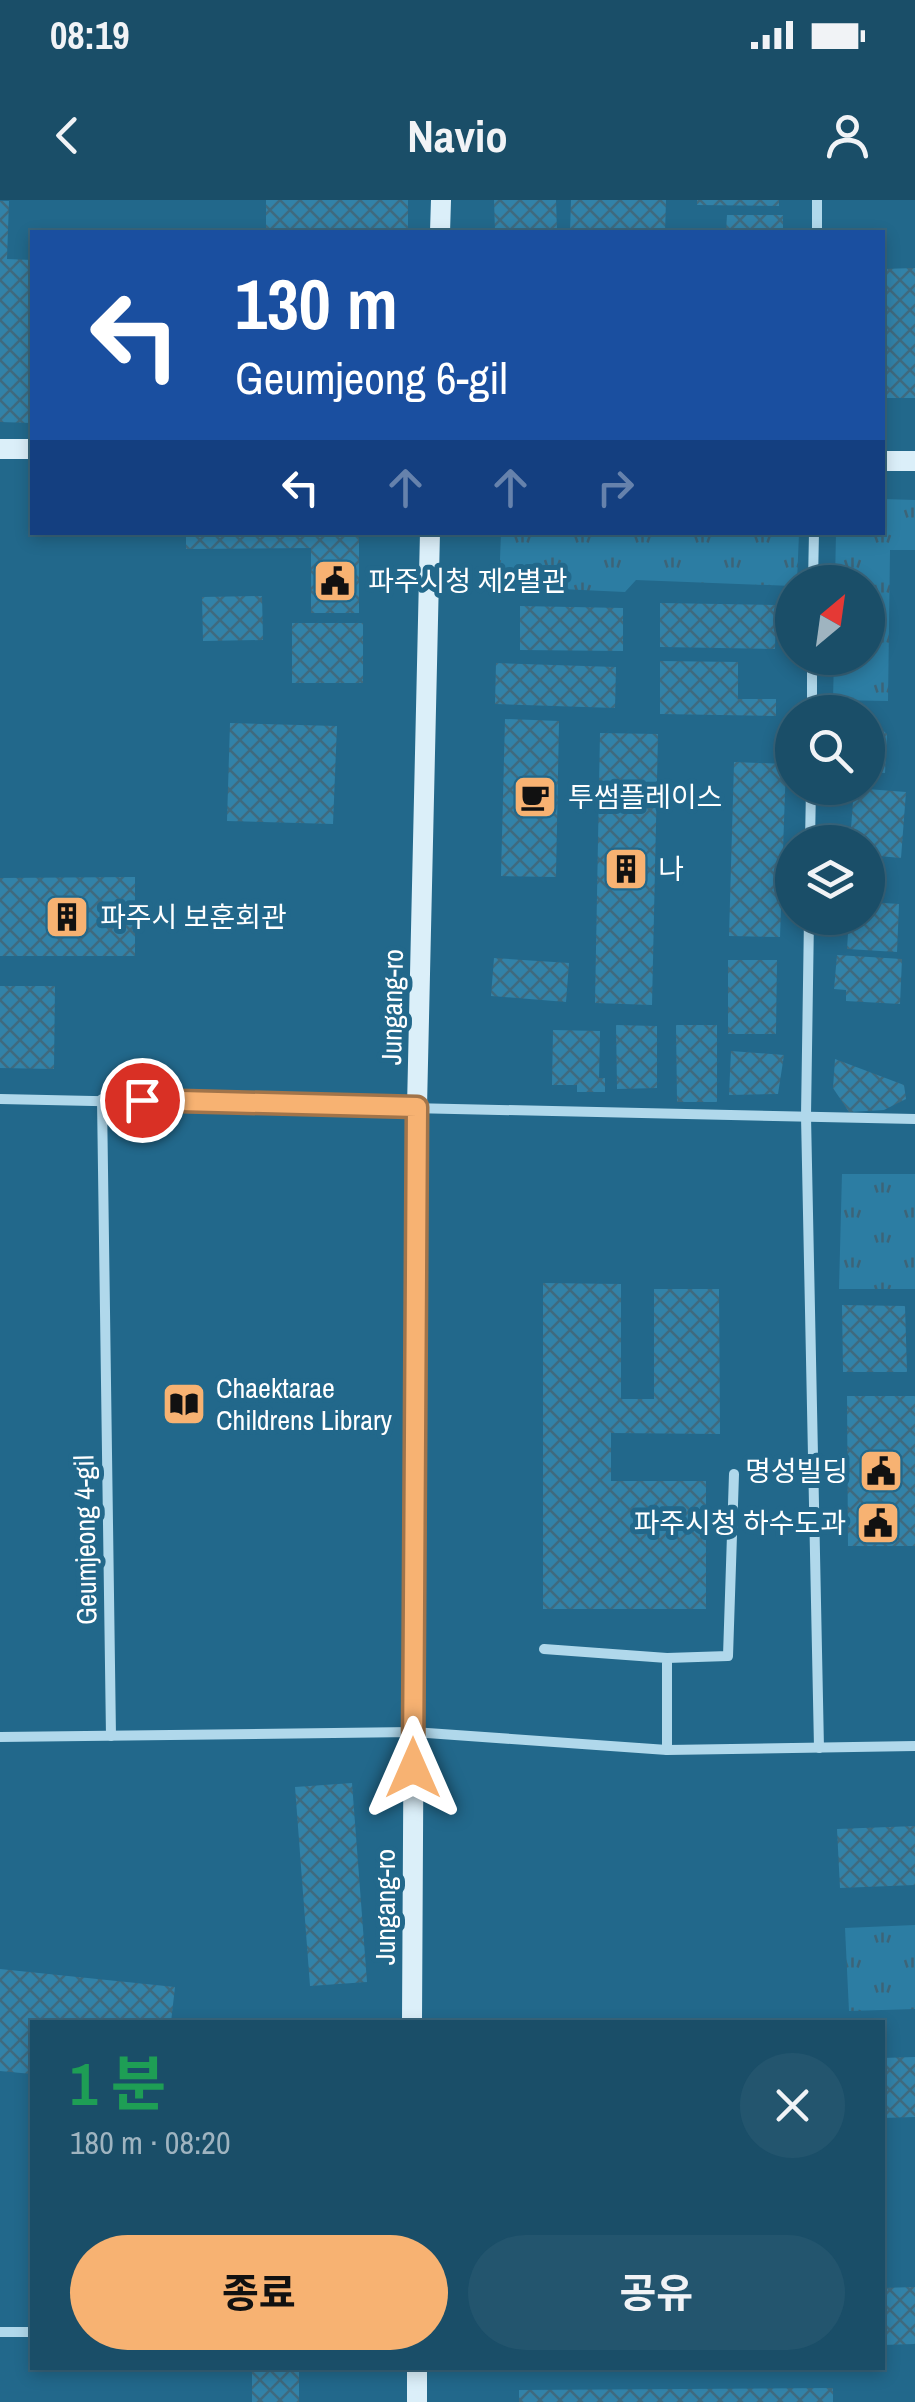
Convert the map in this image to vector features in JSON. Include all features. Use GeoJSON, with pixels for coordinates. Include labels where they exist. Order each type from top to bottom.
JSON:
{"type":"FeatureCollection","features":[{"type":"Feature","properties":{"kind":"main road"},"geometry":{"type":"LineString","coordinates":[[440,230],[441,200]]}},
{"type":"Feature","properties":{"kind":"main road"},"geometry":{"type":"LineString","coordinates":[[0,448],[30,449]]}},
{"type":"Feature","properties":{"kind":"main road"},"geometry":{"type":"LineString","coordinates":[[885,462],[915,461]]}},
{"type":"Feature","properties":{"kind":"main road","name":"Jungang-ro"},"geometry":{"type":"LineString","coordinates":[[412,2020],[417,1107],[430,535]]}},
{"type":"Feature","properties":{"kind":"main road"},"geometry":{"type":"LineString","coordinates":[[417,2370],[418,2402]]}},
{"type":"Feature","properties":{"kind":"street"},"geometry":{"type":"LineString","coordinates":[[817,200],[817,230]]}},
{"type":"Feature","properties":{"kind":"street"},"geometry":{"type":"LineString","coordinates":[[814,535],[814,565]]}},
{"type":"Feature","properties":{"kind":"street"},"geometry":{"type":"LineString","coordinates":[[809,935],[806,1116],[820,1748]]}},
{"type":"Feature","properties":{"kind":"street"},"geometry":{"type":"LineString","coordinates":[[0,1099],[915,1118]]}},
{"type":"Feature","properties":{"kind":"street","name":"Geumjeong 4-gil"},"geometry":{"type":"LineString","coordinates":[[102,1099],[111,1736]]}},
{"type":"Feature","properties":{"kind":"street"},"geometry":{"type":"LineString","coordinates":[[544,1649],[666,1658],[728,1656],[734,1474]]}},
{"type":"Feature","properties":{"kind":"street"},"geometry":{"type":"LineString","coordinates":[[666,1658],[667,1750]]}},
{"type":"Feature","properties":{"kind":"street"},"geometry":{"type":"LineString","coordinates":[[0,1737],[413,1732],[667,1750],[915,1746]]}},
{"type":"Feature","properties":{"kind":"street"},"geometry":{"type":"LineString","coordinates":[[0,2332],[30,2332]]}},
{"type":"Feature","properties":{"kind":"green space"},"geometry":{"type":"Polygon","coordinates":[[[885,499],[915,500],[915,550],[890,550],[888,701],[885,695],[833,695],[834,675],[885,675],[885,565],[835,565],[836,535],[885,535],[885,499]]]}},
{"type":"Feature","properties":{"kind":"green space"},"geometry":{"type":"Polygon","coordinates":[[[501,535],[799,535],[798,565],[775,565],[775,585],[636,580],[625,592],[499,586],[501,535]]]}},
{"type":"Feature","properties":{"kind":"green space"},"geometry":{"type":"Polygon","coordinates":[[[842,1174],[915,1174],[915,1289],[839,1289],[842,1174]]]}},
{"type":"Feature","properties":{"kind":"green space"},"geometry":{"type":"Polygon","coordinates":[[[915,1925],[915,2009],[849,2011],[845,1928],[915,1925]]]}},
{"type":"Feature","properties":{"kind":"building"},"geometry":{"type":"Polygon","coordinates":[[[266,200],[408,200],[408,230],[266,230],[266,200]]]}},
{"type":"Feature","properties":{"kind":"building"},"geometry":{"type":"Polygon","coordinates":[[[494,200],[556,200],[557,230],[495,230],[494,200]]]}},
{"type":"Feature","properties":{"kind":"building"},"geometry":{"type":"Polygon","coordinates":[[[571,200],[666,200],[665,230],[570,230],[571,200]]]}},
{"type":"Feature","properties":{"kind":"building"},"geometry":{"type":"Polygon","coordinates":[[[697,200],[779,200],[779,206],[697,205],[697,200]]]}},
{"type":"Feature","properties":{"kind":"building"},"geometry":{"type":"Polygon","coordinates":[[[0,201],[9,201],[7,259],[30,260],[30,423],[0,422],[0,201]]]}},
{"type":"Feature","properties":{"kind":"building"},"geometry":{"type":"Polygon","coordinates":[[[727,215],[783,215],[783,230],[726,230],[727,215]]]}},
{"type":"Feature","properties":{"kind":"building"},"geometry":{"type":"Polygon","coordinates":[[[915,268],[915,398],[885,398],[885,269],[915,268]]]}},
{"type":"Feature","properties":{"kind":"building","name":"파주시청 제2별관"},"geometry":{"type":"Polygon","coordinates":[[[186,535],[356,535],[359,613],[311,613],[311,548],[186,549],[186,535]]]}},
{"type":"Feature","properties":{"kind":"building"},"geometry":{"type":"Polygon","coordinates":[[[262,596],[263,640],[203,641],[202,597],[262,596]]]}},
{"type":"Feature","properties":{"kind":"building"},"geometry":{"type":"Polygon","coordinates":[[[660,603],[775,605],[775,649],[660,647],[660,603]]]}},
{"type":"Feature","properties":{"kind":"building"},"geometry":{"type":"Polygon","coordinates":[[[520,606],[623,608],[623,651],[520,650],[520,606]]]}},
{"type":"Feature","properties":{"kind":"building"},"geometry":{"type":"Polygon","coordinates":[[[292,623],[363,623],[363,683],[292,683],[292,623]]]}},
{"type":"Feature","properties":{"kind":"building"},"geometry":{"type":"Polygon","coordinates":[[[660,661],[738,662],[738,699],[775,699],[775,716],[660,714],[660,661]]]}},
{"type":"Feature","properties":{"kind":"building"},"geometry":{"type":"Polygon","coordinates":[[[496,663],[616,667],[615,708],[495,704],[496,663]]]}},
{"type":"Feature","properties":{"kind":"building"},"geometry":{"type":"Polygon","coordinates":[[[505,719],[559,721],[556,877],[501,876],[505,719]]]}},
{"type":"Feature","properties":{"kind":"building"},"geometry":{"type":"Polygon","coordinates":[[[230,723],[337,726],[333,824],[227,821],[230,723]]]}},
{"type":"Feature","properties":{"kind":"building","name":"나"},"geometry":{"type":"Polygon","coordinates":[[[600,733],[658,734],[652,1005],[595,1003],[600,733]]]}},
{"type":"Feature","properties":{"kind":"building"},"geometry":{"type":"Polygon","coordinates":[[[734,762],[775,764],[775,805],[785,805],[784,825],[775,825],[775,935],[780,937],[729,936],[734,762]]]}},
{"type":"Feature","properties":{"kind":"building"},"geometry":{"type":"Polygon","coordinates":[[[885,790],[906,792],[901,858],[885,857],[885,825],[851,825],[853,805],[885,805],[885,790]]]}},
{"type":"Feature","properties":{"kind":"building","name":"파주시 보훈회관"},"geometry":{"type":"Polygon","coordinates":[[[135,877],[135,956],[0,956],[0,878],[135,877]]]}},
{"type":"Feature","properties":{"kind":"building"},"geometry":{"type":"Polygon","coordinates":[[[885,903],[899,904],[897,952],[847,949],[848,935],[885,935],[885,903]]]}},
{"type":"Feature","properties":{"kind":"building"},"geometry":{"type":"Polygon","coordinates":[[[837,955],[902,959],[900,1004],[846,1001],[846,990],[834,989],[837,955]]]}},
{"type":"Feature","properties":{"kind":"building"},"geometry":{"type":"Polygon","coordinates":[[[494,958],[569,963],[566,1002],[491,996],[494,958]]]}},
{"type":"Feature","properties":{"kind":"building"},"geometry":{"type":"Polygon","coordinates":[[[728,960],[777,960],[776,1034],[728,1034],[728,960]]]}},
{"type":"Feature","properties":{"kind":"building"},"geometry":{"type":"Polygon","coordinates":[[[0,986],[55,986],[54,1069],[0,1068],[0,986]]]}},
{"type":"Feature","properties":{"kind":"building"},"geometry":{"type":"Polygon","coordinates":[[[616,1025],[657,1026],[657,1088],[617,1089],[616,1025]]]}},
{"type":"Feature","properties":{"kind":"building"},"geometry":{"type":"Polygon","coordinates":[[[676,1025],[717,1025],[717,1102],[677,1102],[676,1025]]]}},
{"type":"Feature","properties":{"kind":"building"},"geometry":{"type":"Polygon","coordinates":[[[553,1030],[600,1031],[599,1078],[605,1078],[605,1092],[577,1092],[577,1085],[552,1085],[553,1030]]]}},
{"type":"Feature","properties":{"kind":"building"},"geometry":{"type":"Polygon","coordinates":[[[731,1051],[784,1055],[778,1094],[729,1095],[731,1051]]]}},
{"type":"Feature","properties":{"kind":"building"},"geometry":{"type":"Polygon","coordinates":[[[835,1059],[904,1085],[906,1099],[884,1110],[849,1112],[833,1088],[835,1059]]]}},
{"type":"Feature","properties":{"kind":"building"},"geometry":{"type":"Polygon","coordinates":[[[543,1283],[621,1284],[621,1399],[654,1399],[654,1289],[719,1289],[720,1434],[611,1433],[611,1481],[706,1481],[706,1609],[543,1609],[543,1283]]]}},
{"type":"Feature","properties":{"kind":"building"},"geometry":{"type":"Polygon","coordinates":[[[842,1305],[905,1306],[907,1372],[843,1372],[842,1305]]]}},
{"type":"Feature","properties":{"kind":"building","name":"명성빌딩"},"geometry":{"type":"Polygon","coordinates":[[[847,1396],[915,1396],[915,1546],[848,1546],[847,1396]]]}},
{"type":"Feature","properties":{"kind":"building"},"geometry":{"type":"Polygon","coordinates":[[[352,1783],[367,1982],[310,1986],[295,1787],[352,1783]]]}},
{"type":"Feature","properties":{"kind":"building"},"geometry":{"type":"Polygon","coordinates":[[[915,1826],[915,1885],[840,1888],[837,1829],[915,1826]]]}},
{"type":"Feature","properties":{"kind":"building"},"geometry":{"type":"Polygon","coordinates":[[[0,1969],[175,1987],[171,2020],[30,2020],[30,2074],[0,2071],[0,1969]]]}},
{"type":"Feature","properties":{"kind":"building"},"geometry":{"type":"Polygon","coordinates":[[[915,2057],[915,2117],[885,2118],[885,2058],[915,2057]]]}},
{"type":"Feature","properties":{"kind":"building"},"geometry":{"type":"Polygon","coordinates":[[[915,2287],[915,2344],[885,2345],[885,2288],[915,2287]]]}},
{"type":"Feature","properties":{"kind":"building"},"geometry":{"type":"Polygon","coordinates":[[[252,2370],[299,2370],[299,2402],[252,2402],[252,2370]]]}},
{"type":"Feature","properties":{"kind":"building"},"geometry":{"type":"Polygon","coordinates":[[[833,2388],[833,2402],[519,2402],[519,2390],[833,2388]]]}},
{"type":"Feature","properties":{"kind":"place","name":"파주시청 제2별관"},"geometry":{"type":"Point","coordinates":[335,581]}},
{"type":"Feature","properties":{"kind":"place","name":"투썸플레이스"},"geometry":{"type":"Point","coordinates":[535,797]}},
{"type":"Feature","properties":{"kind":"place","name":"나"},"geometry":{"type":"Point","coordinates":[626,869]}},
{"type":"Feature","properties":{"kind":"place","name":"파주시 보훈회관"},"geometry":{"type":"Point","coordinates":[67,917]}},
{"type":"Feature","properties":{"kind":"place","name":"Chaektarae Childrens Library"},"geometry":{"type":"Point","coordinates":[184,1404]}},
{"type":"Feature","properties":{"kind":"place","name":"명성빌딩"},"geometry":{"type":"Point","coordinates":[881,1471]}},
{"type":"Feature","properties":{"kind":"place","name":"파주시청 하수도과"},"geometry":{"type":"Point","coordinates":[878,1523]}},
{"type":"Feature","properties":{"kind":"route"},"geometry":{"type":"LineString","coordinates":[[142,1100],[417,1107],[413,1768]]}}]}
